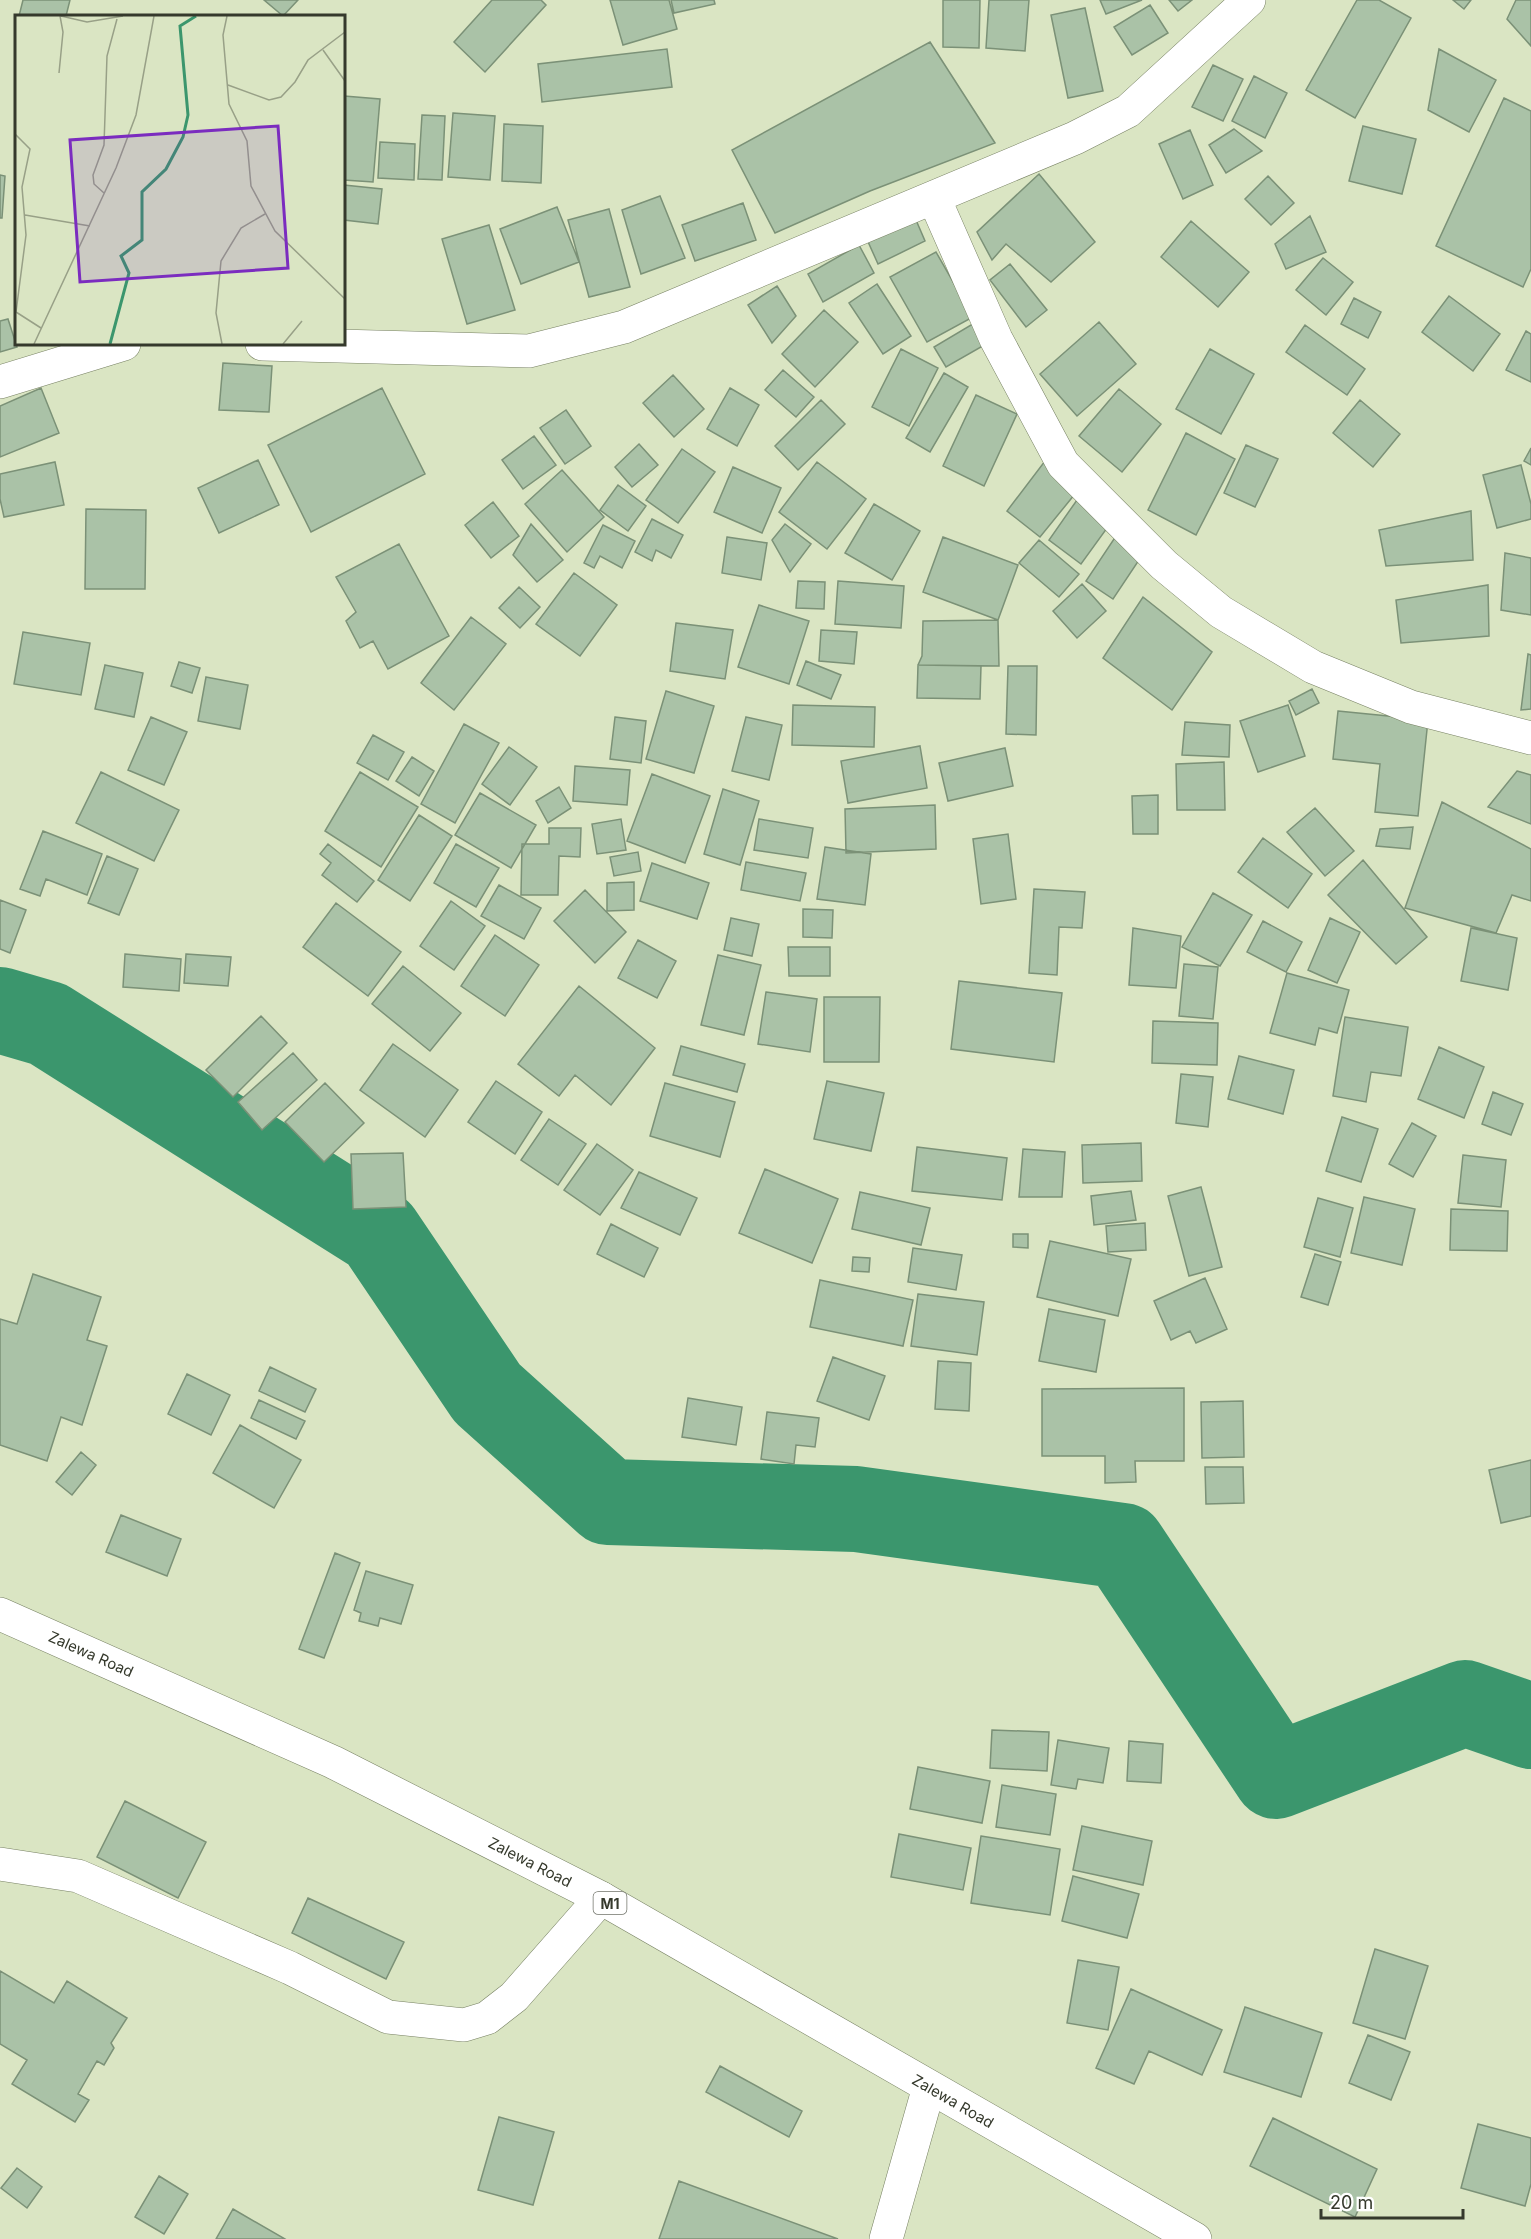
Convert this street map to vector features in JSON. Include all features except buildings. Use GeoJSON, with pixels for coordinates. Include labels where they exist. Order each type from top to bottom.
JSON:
{"type":"FeatureCollection","features":[{"type":"Feature","properties":{"kind":"main road"},"geometry":{"type":"LineString","coordinates":[[300,345],[529,351],[624,327],[1075,138],[1128,111],[1249,0]]}},
{"type":"Feature","properties":{"kind":"main road"},"geometry":{"type":"LineString","coordinates":[[934,198],[996,339],[1063,464],[1164,565],[1221,612],[1313,667],[1411,707],[1531,738]]}},
{"type":"Feature","properties":{"kind":"main road"},"geometry":{"type":"LineString","coordinates":[[0,382],[121,345]]}},
{"type":"Feature","properties":{"kind":"main road","name":"Zalewa Road"},"geometry":{"type":"LineString","coordinates":[[0,1614],[333,1762],[602,1898],[1196,2239]]}},
{"type":"Feature","properties":{"kind":"main road"},"geometry":{"type":"LineString","coordinates":[[0,1864],[78,1876],[290,1968],[388,2017],[464,2025],[487,2018],[514,1998],[602,1898]]}},
{"type":"Feature","properties":{"kind":"main road"},"geometry":{"type":"LineString","coordinates":[[886,2239],[929,2087]]}},
{"type":"Feature","properties":{"kind":"waterway"},"geometry":{"type":"LineString","coordinates":[[0,1010],[48,1024],[379,1233],[487,1393],[608,1502],[856,1509],[1123,1546],[1276,1776],[1465,1703],[1531,1726]]}}]}
